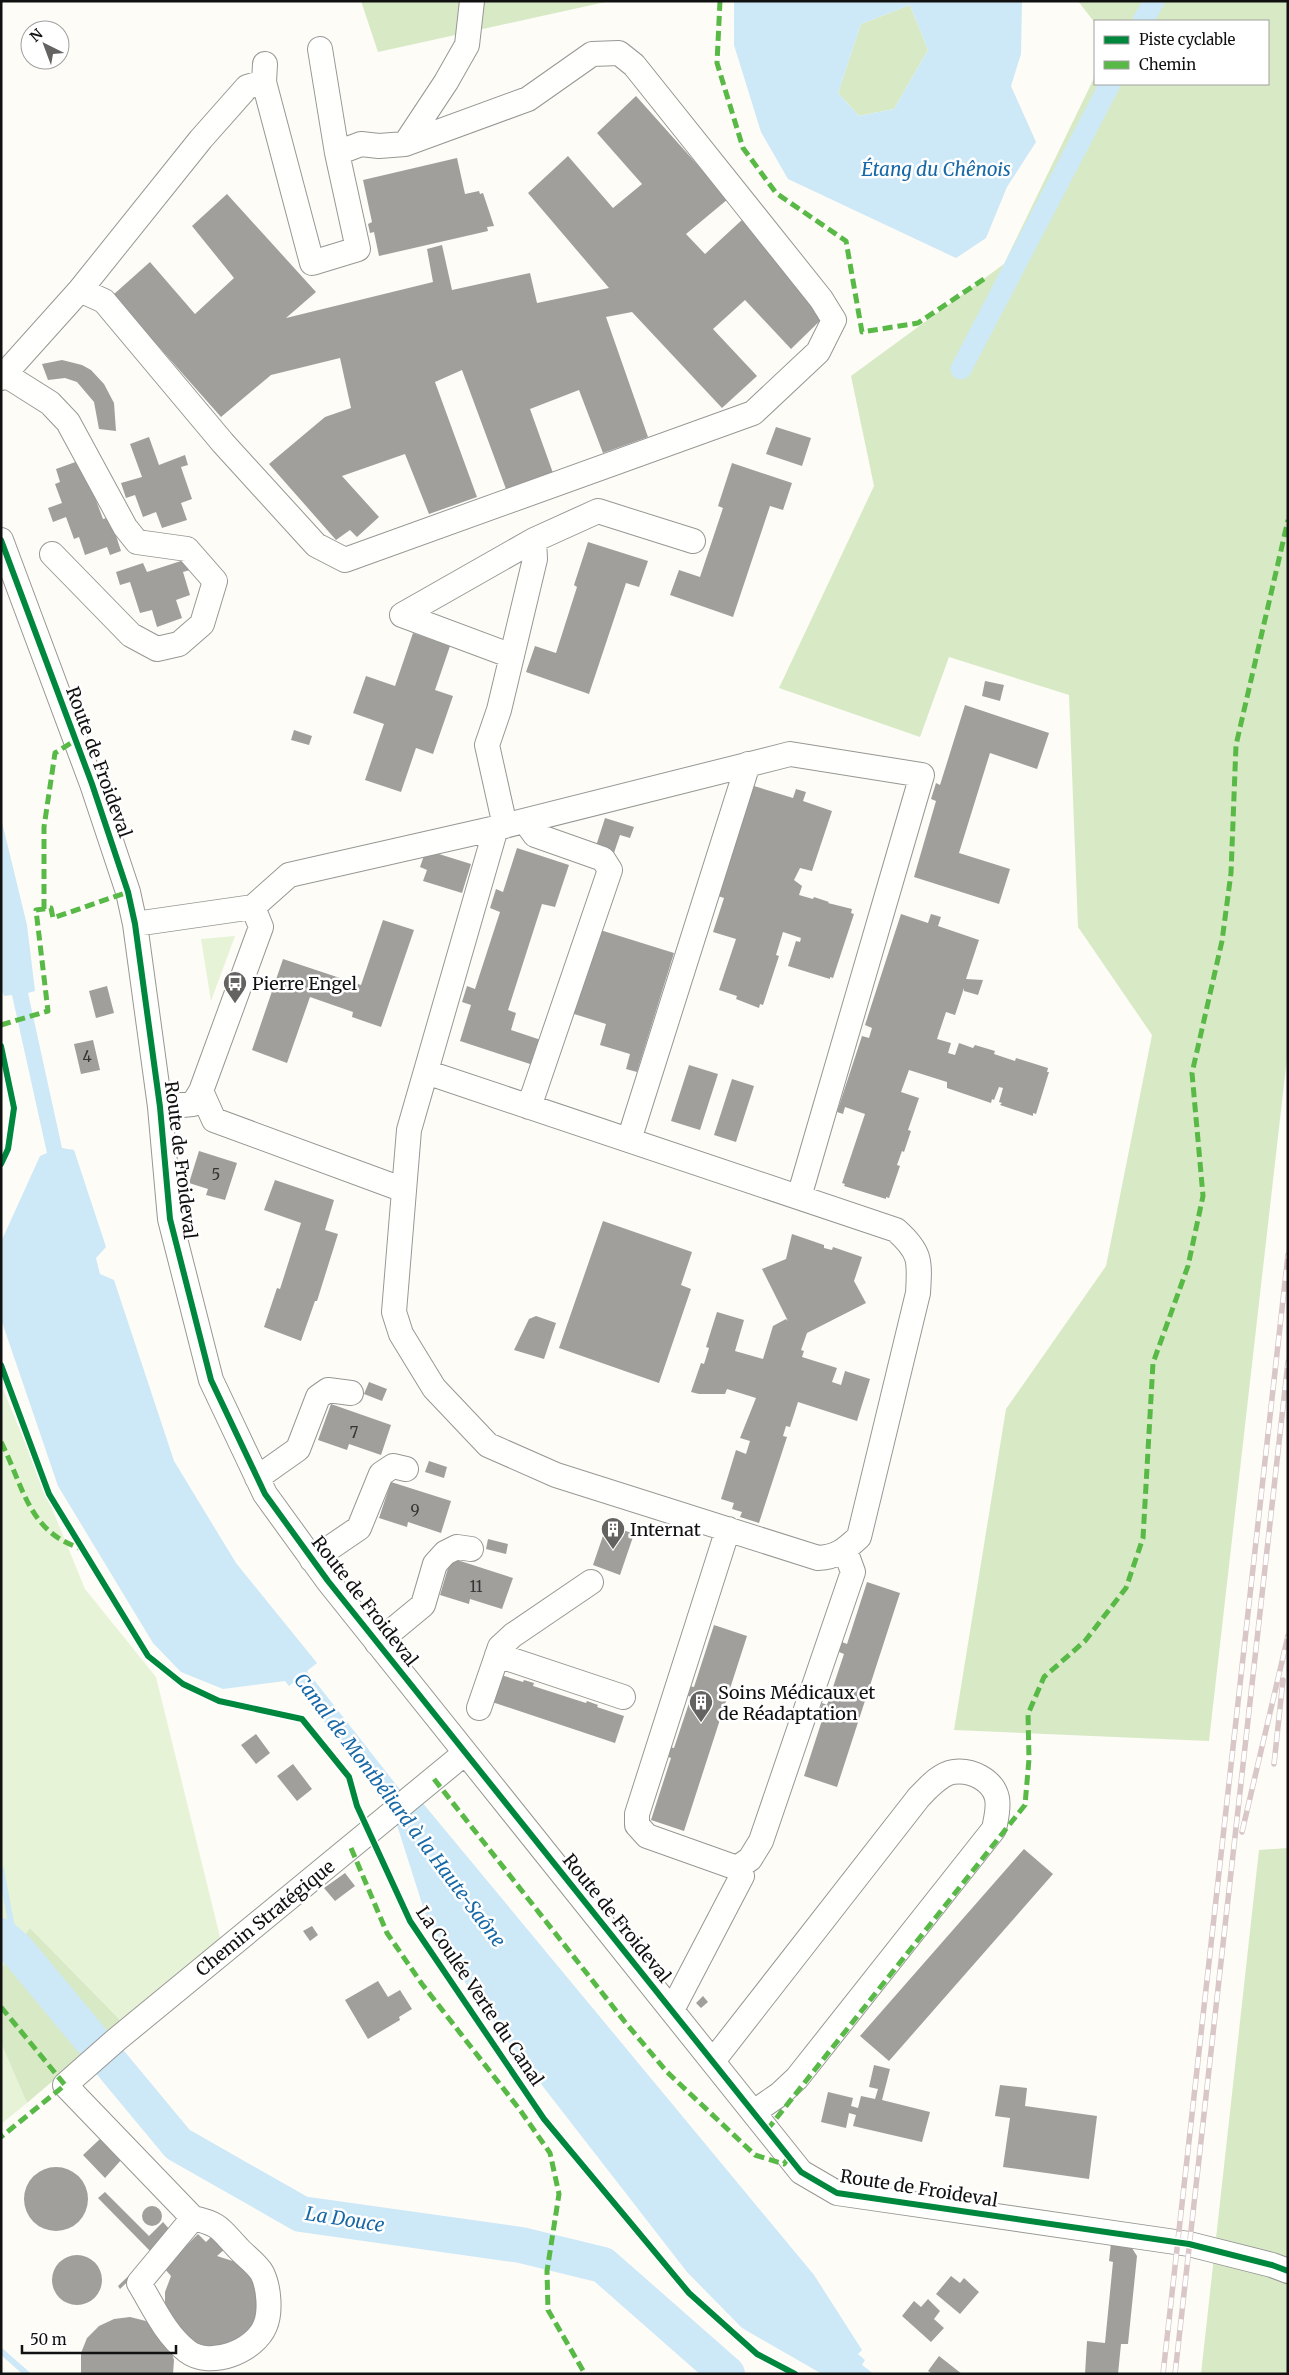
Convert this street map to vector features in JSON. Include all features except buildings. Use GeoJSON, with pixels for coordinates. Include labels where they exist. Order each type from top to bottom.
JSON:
{"type":"FeatureCollection","features":[{"type":"Feature","properties":{"kind":"street"},"geometry":{"type":"LineString","coordinates":[[405,144],[446,82],[467,45],[472,1]]}},
{"type":"Feature","properties":{"kind":"street"},"geometry":{"type":"LineString","coordinates":[[52,554],[131,635],[157,649],[179,644],[202,624],[215,581],[186,549],[137,542],[125,527],[68,422],[50,403],[3,376],[80,290],[201,139],[247,87],[265,73],[312,263],[358,249],[337,153],[320,49]]}},
{"type":"Feature","properties":{"kind":"street"},"geometry":{"type":"LineString","coordinates":[[80,290],[104,301],[223,443],[316,546],[344,560],[754,413],[818,352],[834,320],[821,299],[634,65],[619,53],[592,54],[528,99],[405,144],[379,146],[361,144],[337,153]]}},
{"type":"Feature","properties":{"kind":"street"},"geometry":{"type":"LineString","coordinates":[[512,656],[402,615],[534,540],[598,511],[693,541]]}},
{"type":"Feature","properties":{"kind":"street","name":"Route de Froideval"},"geometry":{"type":"LineString","coordinates":[[1,540],[92,784],[128,892],[135,924],[160,1106],[170,1219],[210,1380],[265,1494],[312,1560],[801,2172],[838,2193],[1215,2249],[1288,2271]]}},
{"type":"Feature","properties":{"kind":"street"},"geometry":{"type":"LineString","coordinates":[[426,1072],[896,1230],[912,1244],[920,1266],[918,1293],[859,1537],[845,1550],[834,1557],[818,1558],[556,1475],[488,1445],[434,1388],[401,1334],[394,1312],[409,1130],[426,1072],[509,825],[488,745],[499,710],[535,559],[534,540]]}},
{"type":"Feature","properties":{"kind":"street"},"geometry":{"type":"LineString","coordinates":[[135,924],[252,908],[290,875],[509,825],[790,754],[922,775],[799,1197]]}},
{"type":"Feature","properties":{"kind":"street"},"geometry":{"type":"LineString","coordinates":[[629,1140],[748,764]]}},
{"type":"Feature","properties":{"kind":"street"},"geometry":{"type":"LineString","coordinates":[[509,825],[603,859],[610,870],[529,1107]]}},
{"type":"Feature","properties":{"kind":"street"},"geometry":{"type":"LineString","coordinates":[[160,1106],[193,1104],[201,1091],[262,927],[252,908]]}},
{"type":"Feature","properties":{"kind":"street"},"geometry":{"type":"LineString","coordinates":[[201,1091],[214,1120],[404,1190]]}},
{"type":"Feature","properties":{"kind":"street"},"geometry":{"type":"LineString","coordinates":[[257,1478],[298,1449],[318,1397],[328,1390],[350,1393]]}},
{"type":"Feature","properties":{"kind":"street"},"geometry":{"type":"LineString","coordinates":[[312,1560],[359,1528],[381,1474],[393,1466],[406,1469]]}},
{"type":"Feature","properties":{"kind":"street"},"geometry":{"type":"LineString","coordinates":[[672,2010],[742,1876],[737,1868],[647,1836],[637,1825],[638,1814],[728,1530]]}},
{"type":"Feature","properties":{"kind":"street"},"geometry":{"type":"LineString","coordinates":[[377,1643],[423,1605],[435,1564],[445,1553],[457,1547],[470,1548]]}},
{"type":"Feature","properties":{"kind":"street"},"geometry":{"type":"LineString","coordinates":[[737,1868],[750,1859],[761,1841],[853,1572],[845,1550]]}},
{"type":"Feature","properties":{"kind":"street"},"geometry":{"type":"LineString","coordinates":[[479,1708],[500,1647],[513,1635],[591,1582]]}},
{"type":"Feature","properties":{"kind":"street"},"geometry":{"type":"LineString","coordinates":[[497,1655],[623,1697]]}},
{"type":"Feature","properties":{"kind":"street","name":"Chemin Stratégique"},"geometry":{"type":"LineString","coordinates":[[193,2218],[65,2085],[116,2040],[465,1753]]}},
{"type":"Feature","properties":{"kind":"street"},"geometry":{"type":"LineString","coordinates":[[713,2061],[918,1797],[936,1781],[952,1772],[969,1772],[992,1786],[997,1798],[994,1829],[798,2078],[754,2112]]}},
{"type":"Feature","properties":{"kind":"street"},"geometry":{"type":"LineString","coordinates":[[193,2218],[214,2222],[262,2273],[269,2300],[265,2326],[251,2343],[232,2355],[209,2359],[188,2352],[168,2330],[139,2283],[193,2218]]}},
{"type":"Feature","properties":{"kind":"green space"},"geometry":{"type":"Polygon","coordinates":[[[361,1],[610,1],[378,52],[361,1]]]}},
{"type":"Feature","properties":{"kind":"green space"},"geometry":{"type":"Polygon","coordinates":[[[1078,1],[1288,1],[1288,1049],[1209,1741],[954,1730],[1006,1409],[1106,1266],[1152,1035],[1078,927],[1069,695],[949,657],[920,737],[779,688],[874,486],[851,376],[1004,264],[1094,78],[1094,85],[1269,85],[1269,20],[1094,20],[1094,22],[1078,1]]]}},
{"type":"Feature","properties":{"kind":"green space"},"geometry":{"type":"Polygon","coordinates":[[[910,5],[928,50],[894,109],[859,116],[838,93],[861,24],[910,5]]]}},
{"type":"Feature","properties":{"kind":"green space"},"geometry":{"type":"Polygon","coordinates":[[[235,936],[211,1001],[201,939],[235,936]]]}},
{"type":"Feature","properties":{"kind":"green space"},"geometry":{"type":"Polygon","coordinates":[[[1,1384],[85,1589],[156,1677],[222,1945],[122,2022],[30,1928],[1,1969],[1,1384]]]}},
{"type":"Feature","properties":{"kind":"green space"},"geometry":{"type":"Polygon","coordinates":[[[1288,1848],[1288,2374],[1201,2374],[1259,1850],[1288,1848]]]}},
{"type":"Feature","properties":{"kind":"green space"},"geometry":{"type":"Polygon","coordinates":[[[30,1928],[122,2022],[27,2103],[1,2043],[1,1969],[30,1928]]]}},
{"type":"Feature","properties":{"kind":"green space"},"geometry":{"type":"Polygon","coordinates":[[[1,2043],[27,2103],[1,2124],[1,2043]]]}},
{"type":"Feature","properties":{"kind":"water","name":"Étang du Chênois"},"geometry":{"type":"Polygon","coordinates":[[[734,1],[1022,1],[1021,54],[1011,86],[1036,142],[1007,187],[986,238],[956,258],[788,179],[761,132],[734,45],[734,1]],[[910,5],[861,24],[838,93],[859,116],[894,109],[928,50],[910,5]]]}},
{"type":"Feature","properties":{"kind":"water","name":"Canal de Montbéliard à la Haute-Saône"},"geometry":{"type":"Polygon","coordinates":[[[1,818],[27,925],[35,991],[28,993],[62,1148],[74,1150],[106,1247],[96,1258],[100,1274],[114,1280],[174,1461],[236,1563],[317,1663],[307,1671],[412,1805],[421,1801],[814,2275],[862,2350],[858,2354],[865,2360],[862,2365],[874,2374],[822,2374],[742,2328],[687,2272],[475,1999],[426,1916],[396,1822],[397,1816],[294,1682],[289,1686],[285,1681],[223,1689],[181,1672],[153,1643],[58,1486],[1,1319],[1,1242],[40,1156],[47,1153],[12,995],[4,996],[1,987],[1,818]]]}},
{"type":"Feature","properties":{"kind":"waterway"},"geometry":{"type":"LineString","coordinates":[[1144,20],[1154,1]]}},
{"type":"Feature","properties":{"kind":"waterway"},"geometry":{"type":"LineString","coordinates":[[961,369],[1109,85]]}},
{"type":"Feature","properties":{"kind":"waterway"},"geometry":{"type":"LineString","coordinates":[[1,1869],[16,1949]]}},
{"type":"Feature","properties":{"kind":"waterway","name":"La Douce"},"geometry":{"type":"LineString","coordinates":[[1,1936],[16,1949],[178,2144],[301,2214],[521,2245],[603,2265],[727,2374]]}},
{"type":"Feature","properties":{"kind":"waterway"},"geometry":{"type":"LineString","coordinates":[[1,2351],[27,2374]]}},
{"type":"Feature","properties":{"kind":"railway"},"geometry":{"type":"LineString","coordinates":[[1163,2374],[1288,1255]]}},
{"type":"Feature","properties":{"kind":"railway"},"geometry":{"type":"LineString","coordinates":[[1175,2374],[1288,1362]]}},
{"type":"Feature","properties":{"kind":"railway"},"geometry":{"type":"LineString","coordinates":[[1242,1832],[1288,1636]]}},
{"type":"Feature","properties":{"kind":"railway"},"geometry":{"type":"LineString","coordinates":[[1274,1764],[1283,1680]]}},
{"type":"Feature","properties":{"kind":"marked path"},"geometry":{"type":"LineString","coordinates":[[720,1],[717,63],[743,148],[776,193],[846,241],[862,332],[918,323],[984,279]]}},
{"type":"Feature","properties":{"kind":"marked path"},"geometry":{"type":"LineString","coordinates":[[767,2130],[1025,1805],[1029,1759],[1028,1714],[1044,1677],[1085,1641],[1126,1588],[1143,1538],[1153,1363],[1188,1266],[1203,1196],[1192,1073],[1222,941],[1231,873],[1236,745],[1288,520]]}},
{"type":"Feature","properties":{"kind":"marked path"},"geometry":{"type":"LineString","coordinates":[[44,909],[44,827],[55,753],[76,740]]}},
{"type":"Feature","properties":{"kind":"marked path"},"geometry":{"type":"LineString","coordinates":[[1,1025],[48,1011],[36,910],[51,908],[53,918],[128,892]]}},
{"type":"Feature","properties":{"kind":"marked path"},"geometry":{"type":"LineString","coordinates":[[1,1442],[30,1506],[39,1520],[50,1532],[65,1542],[83,1549]]}},
{"type":"Feature","properties":{"kind":"marked path"},"geometry":{"type":"LineString","coordinates":[[434,1779],[625,2022],[667,2072],[755,2155],[784,2164],[789,2157]]}},
{"type":"Feature","properties":{"kind":"marked path"},"geometry":{"type":"LineString","coordinates":[[351,1848],[387,1933],[422,1984],[520,2110],[550,2153],[559,2194],[547,2271],[548,2310],[585,2374]]}},
{"type":"Feature","properties":{"kind":"marked path"},"geometry":{"type":"LineString","coordinates":[[1,2007],[65,2085],[1,2137]]}},
{"type":"Feature","properties":{"kind":"cycle path"},"geometry":{"type":"LineString","coordinates":[[1,540],[92,784],[128,892],[135,924],[160,1107],[170,1219],[211,1380],[265,1494],[328,1581],[801,2172],[837,2193],[1189,2244],[1272,2265],[1288,2271]]}},
{"type":"Feature","properties":{"kind":"cycle path"},"geometry":{"type":"LineString","coordinates":[[1,1046],[14,1108],[8,1149],[1,1164]]}},
{"type":"Feature","properties":{"kind":"cycle path","name":"La Coulée Verte du Canal"},"geometry":{"type":"LineString","coordinates":[[1,1365],[49,1494],[148,1656],[183,1684],[219,1701],[302,1719],[349,1777],[357,1806],[410,1921],[544,2119],[689,2293],[757,2354],[795,2374]]}},
{"type":"Feature","properties":{"kind":"place","name":"Pierre Engel"},"geometry":{"type":"Point","coordinates":[235,1004]}},
{"type":"Feature","properties":{"kind":"place","name":"Internat"},"geometry":{"type":"Point","coordinates":[613,1550]}},
{"type":"Feature","properties":{"kind":"place","name":"Soins Médicaux et de Réadaptation"},"geometry":{"type":"Point","coordinates":[701,1723]}}]}
